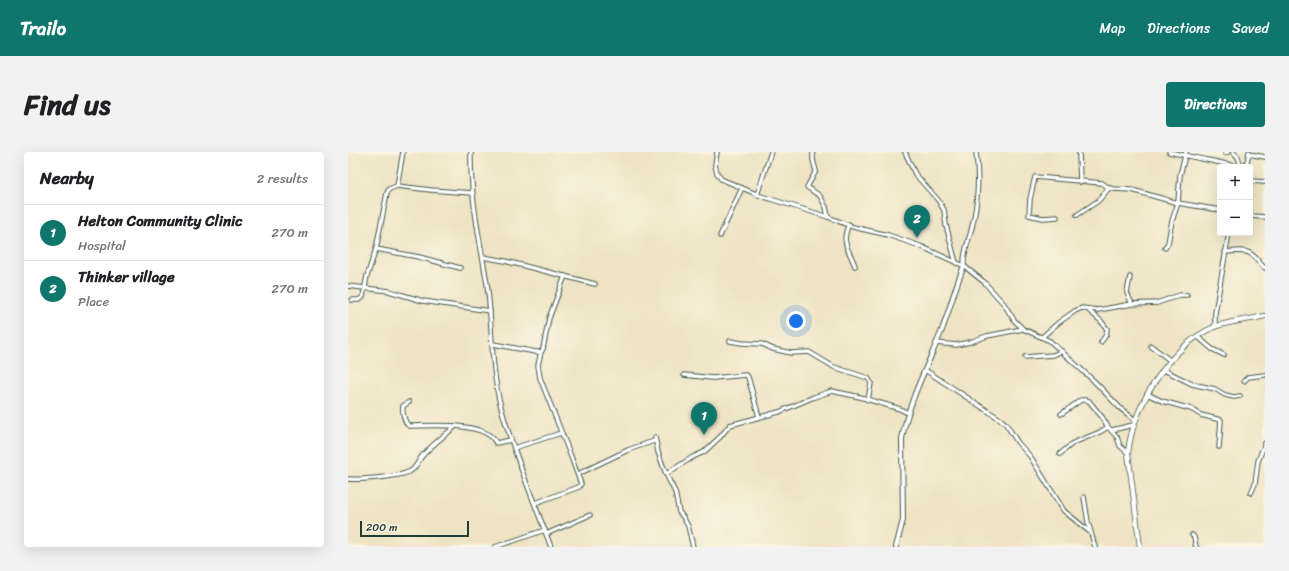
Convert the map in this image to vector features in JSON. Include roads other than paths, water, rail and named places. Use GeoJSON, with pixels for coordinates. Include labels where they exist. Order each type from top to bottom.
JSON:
{"type":"FeatureCollection","features":[{"type":"Feature","properties":{"kind":"main road"},"geometry":{"type":"LineString","coordinates":[[1140,547],[1128,453],[1133,425],[1147,394],[1171,361],[1187,344],[1215,327],[1232,322],[1265,316]]}},
{"type":"Feature","properties":{"kind":"street"},"geometry":{"type":"LineString","coordinates":[[397,186],[403,152]]}},
{"type":"Feature","properties":{"kind":"street"},"geometry":{"type":"LineString","coordinates":[[471,152],[472,193],[483,257],[490,311],[495,373],[501,407],[511,440],[551,547]]}},
{"type":"Feature","properties":{"kind":"street"},"geometry":{"type":"LineString","coordinates":[[717,152],[715,165],[717,173],[721,179],[757,195],[828,217],[849,224],[853,227],[888,235],[964,266],[984,282],[1004,304],[1014,320],[1024,329],[1050,341],[1120,408],[1135,420]]}},
{"type":"Feature","properties":{"kind":"street"},"geometry":{"type":"LineString","coordinates":[[757,195],[771,152]]}},
{"type":"Feature","properties":{"kind":"street"},"geometry":{"type":"LineString","coordinates":[[813,152],[813,160],[816,171],[807,187],[820,196],[826,207],[828,217]]}},
{"type":"Feature","properties":{"kind":"street"},"geometry":{"type":"LineString","coordinates":[[905,152],[915,174],[938,200],[944,210],[946,225],[956,263]]}},
{"type":"Feature","properties":{"kind":"street"},"geometry":{"type":"LineString","coordinates":[[896,547],[903,520],[902,439],[908,413],[936,343],[964,266],[964,256],[972,227],[977,185],[978,171],[976,152]]}},
{"type":"Feature","properties":{"kind":"street"},"geometry":{"type":"LineString","coordinates":[[1079,152],[1080,182]]}},
{"type":"Feature","properties":{"kind":"street"},"geometry":{"type":"LineString","coordinates":[[1169,152],[1186,153],[1229,164]]}},
{"type":"Feature","properties":{"kind":"street"},"geometry":{"type":"LineString","coordinates":[[1233,152],[1238,158],[1240,164]]}},
{"type":"Feature","properties":{"kind":"street"},"geometry":{"type":"LineString","coordinates":[[1165,248],[1168,244],[1172,221],[1178,203],[1180,175],[1186,153]]}},
{"type":"Feature","properties":{"kind":"street"},"geometry":{"type":"LineString","coordinates":[[1245,164],[1247,162],[1249,153],[1265,157]]}},
{"type":"Feature","properties":{"kind":"street"},"geometry":{"type":"LineString","coordinates":[[1057,217],[1043,218],[1029,215],[1030,199],[1035,177],[1102,183],[1109,188],[1132,190],[1178,203],[1217,210]]}},
{"type":"Feature","properties":{"kind":"street"},"geometry":{"type":"LineString","coordinates":[[1253,181],[1265,182]]}},
{"type":"Feature","properties":{"kind":"street"},"geometry":{"type":"LineString","coordinates":[[352,300],[362,299],[367,276],[376,249],[387,193],[390,189],[397,186],[472,193]]}},
{"type":"Feature","properties":{"kind":"street"},"geometry":{"type":"LineString","coordinates":[[720,236],[742,188]]}},
{"type":"Feature","properties":{"kind":"street"},"geometry":{"type":"LineString","coordinates":[[1077,215],[1098,201],[1109,188]]}},
{"type":"Feature","properties":{"kind":"street"},"geometry":{"type":"LineString","coordinates":[[1253,216],[1265,217]]}},
{"type":"Feature","properties":{"kind":"street"},"geometry":{"type":"LineString","coordinates":[[849,224],[846,230],[844,243],[855,266]]}},
{"type":"Feature","properties":{"kind":"street"},"geometry":{"type":"LineString","coordinates":[[1215,327],[1215,313],[1228,236]]}},
{"type":"Feature","properties":{"kind":"street"},"geometry":{"type":"LineString","coordinates":[[376,249],[419,257],[460,268]]}},
{"type":"Feature","properties":{"kind":"street"},"geometry":{"type":"LineString","coordinates":[[1225,252],[1244,251],[1251,253],[1265,268]]}},
{"type":"Feature","properties":{"kind":"street"},"geometry":{"type":"LineString","coordinates":[[483,257],[505,261],[594,284]]}},
{"type":"Feature","properties":{"kind":"street"},"geometry":{"type":"LineString","coordinates":[[535,503],[580,487],[578,474],[538,371],[549,318],[565,276]]}},
{"type":"Feature","properties":{"kind":"street"},"geometry":{"type":"LineString","coordinates":[[1130,277],[1127,293],[1132,304]]}},
{"type":"Feature","properties":{"kind":"street"},"geometry":{"type":"LineString","coordinates":[[348,286],[389,291],[423,301],[490,311]]}},
{"type":"Feature","properties":{"kind":"street"},"geometry":{"type":"LineString","coordinates":[[1042,337],[1058,323],[1082,308],[1088,310],[1098,310],[1132,304],[1157,303],[1180,295],[1187,295]]}},
{"type":"Feature","properties":{"kind":"street"},"geometry":{"type":"LineString","coordinates":[[1088,310],[1101,321],[1107,329],[1106,335],[1101,342]]}},
{"type":"Feature","properties":{"kind":"street"},"geometry":{"type":"LineString","coordinates":[[936,343],[956,345],[987,336],[1024,329]]}},
{"type":"Feature","properties":{"kind":"street"},"geometry":{"type":"LineString","coordinates":[[1198,337],[1212,349],[1224,355]]}},
{"type":"Feature","properties":{"kind":"street"},"geometry":{"type":"LineString","coordinates":[[730,341],[762,344],[773,349],[791,353],[808,352],[834,367],[868,378],[871,383],[868,400]]}},
{"type":"Feature","properties":{"kind":"street"},"geometry":{"type":"LineString","coordinates":[[493,344],[541,352]]}},
{"type":"Feature","properties":{"kind":"street"},"geometry":{"type":"LineString","coordinates":[[1151,346],[1171,361]]}},
{"type":"Feature","properties":{"kind":"street"},"geometry":{"type":"LineString","coordinates":[[1025,357],[1053,355],[1062,351]]}},
{"type":"Feature","properties":{"kind":"street"},"geometry":{"type":"LineString","coordinates":[[925,370],[1006,424],[1018,443],[1030,456],[1064,511],[1090,532]]}},
{"type":"Feature","properties":{"kind":"street"},"geometry":{"type":"LineString","coordinates":[[1164,370],[1192,384],[1215,389],[1224,395],[1234,397],[1240,396]]}},
{"type":"Feature","properties":{"kind":"street"},"geometry":{"type":"LineString","coordinates":[[684,375],[713,378],[746,375],[759,417]]}},
{"type":"Feature","properties":{"kind":"street"},"geometry":{"type":"LineString","coordinates":[[1244,381],[1248,377],[1265,376]]}},
{"type":"Feature","properties":{"kind":"street"},"geometry":{"type":"LineString","coordinates":[[666,474],[704,452],[730,425],[779,412],[832,391],[845,393],[900,409],[908,413]]}},
{"type":"Feature","properties":{"kind":"street"},"geometry":{"type":"LineString","coordinates":[[1147,394],[1162,401],[1191,409],[1201,416],[1221,420],[1219,446]]}},
{"type":"Feature","properties":{"kind":"street"},"geometry":{"type":"LineString","coordinates":[[1061,414],[1081,400],[1085,400],[1093,405],[1117,437],[1120,446],[1128,453]]}},
{"type":"Feature","properties":{"kind":"street"},"geometry":{"type":"LineString","coordinates":[[409,402],[403,406],[402,409],[407,425],[409,426],[456,426],[484,432],[492,437],[496,443],[511,440]]}},
{"type":"Feature","properties":{"kind":"street"},"geometry":{"type":"LineString","coordinates":[[1112,430],[1133,425]]}},
{"type":"Feature","properties":{"kind":"street"},"geometry":{"type":"LineString","coordinates":[[348,479],[369,479],[405,474],[413,470],[424,454],[456,426]]}},
{"type":"Feature","properties":{"kind":"street"},"geometry":{"type":"LineString","coordinates":[[1060,454],[1073,443],[1100,432],[1108,426]]}},
{"type":"Feature","properties":{"kind":"street"},"geometry":{"type":"LineString","coordinates":[[514,448],[561,433]]}},
{"type":"Feature","properties":{"kind":"street"},"geometry":{"type":"LineString","coordinates":[[578,474],[654,439],[666,474],[675,492],[678,508],[688,526],[693,547]]}},
{"type":"Feature","properties":{"kind":"street"},"geometry":{"type":"LineString","coordinates":[[1251,493],[1255,484],[1258,461],[1265,443]]}},
{"type":"Feature","properties":{"kind":"street"},"geometry":{"type":"LineString","coordinates":[[1084,497],[1090,532],[1095,547]]}},
{"type":"Feature","properties":{"kind":"street"},"geometry":{"type":"LineString","coordinates":[[495,547],[545,532],[590,515]]}},
{"type":"Feature","properties":{"kind":"street"},"geometry":{"type":"LineString","coordinates":[[1192,535],[1194,537],[1196,547]]}},
{"type":"Feature","properties":{"kind":"place","name":"Thinker village"},"geometry":{"type":"Point","coordinates":[917,238]}},
{"type":"Feature","properties":{"kind":"place","name":"Helton Community Clinic"},"geometry":{"type":"Point","coordinates":[704,435]}}]}
